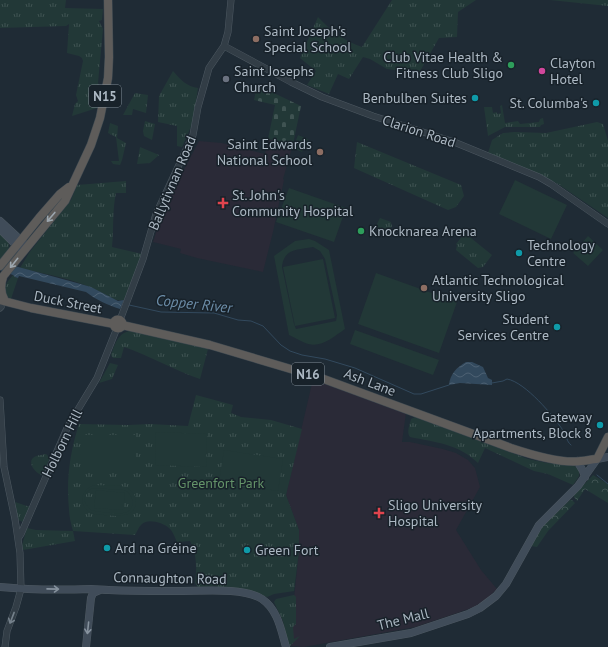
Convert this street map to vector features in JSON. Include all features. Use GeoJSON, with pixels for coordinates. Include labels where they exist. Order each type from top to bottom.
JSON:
{"type":"FeatureCollection","features":[{"type":"Feature","properties":{"kind":"highway","name":"N15"},"geometry":{"type":"LineString","coordinates":[[0,266],[22,246],[64,201],[90,145],[100,118],[105,96],[109,57],[108,0]]}},
{"type":"Feature","properties":{"kind":"highway","name":"N15"},"geometry":{"type":"LineString","coordinates":[[2,277],[22,246]]}},
{"type":"Feature","properties":{"kind":"highway"},"geometry":{"type":"LineString","coordinates":[[2,277],[0,290],[4,305]]}},
{"type":"Feature","properties":{"kind":"highway","name":"Duck Street"},"geometry":{"type":"LineString","coordinates":[[4,305],[118,324]]}},
{"type":"Feature","properties":{"kind":"highway","name":"Ash Lane"},"geometry":{"type":"LineString","coordinates":[[118,324],[203,343],[288,367],[368,394],[511,448],[542,457],[577,462],[593,459]]}},
{"type":"Feature","properties":{"kind":"highway"},"geometry":{"type":"LineString","coordinates":[[593,459],[608,438]]}},
{"type":"Feature","properties":{"kind":"highway","name":"Ash Lane"},"geometry":{"type":"LineString","coordinates":[[558,460],[569,458],[593,459]]}},
{"type":"Feature","properties":{"kind":"main road"},"geometry":{"type":"LineString","coordinates":[[0,221],[22,246]]}},
{"type":"Feature","properties":{"kind":"main road"},"geometry":{"type":"LineString","coordinates":[[0,229],[22,246]]}},
{"type":"Feature","properties":{"kind":"main road"},"geometry":{"type":"LineString","coordinates":[[593,459],[608,457]]}},
{"type":"Feature","properties":{"kind":"main road","name":"The Mall"},"geometry":{"type":"LineString","coordinates":[[330,647],[411,633],[468,614],[480,608],[496,596],[506,584],[539,526],[569,496],[585,477],[593,459]]}},
{"type":"Feature","properties":{"kind":"main road"},"geometry":{"type":"LineString","coordinates":[[577,462],[585,477]]}},
{"type":"Feature","properties":{"kind":"main road","name":"Connaughton Road"},"geometry":{"type":"LineString","coordinates":[[0,587],[21,589],[238,592],[256,596],[267,603],[276,615],[286,647]]}},
{"type":"Feature","properties":{"kind":"main road"},"geometry":{"type":"LineString","coordinates":[[85,590],[91,598]]}},
{"type":"Feature","properties":{"kind":"main road"},"geometry":{"type":"LineString","coordinates":[[86,647],[91,598],[93,593],[101,590]]}},
{"type":"Feature","properties":{"kind":"street","name":"Ballytivnan Road"},"geometry":{"type":"LineString","coordinates":[[118,324],[143,259],[156,214],[193,134],[198,107],[209,68],[224,46],[228,32],[231,0]]}},
{"type":"Feature","properties":{"kind":"street","name":"Clarion Road"},"geometry":{"type":"LineString","coordinates":[[224,46],[322,97],[368,114],[454,142],[539,177],[608,224]]}},
{"type":"Feature","properties":{"kind":"street","name":"Holborn Hill"},"geometry":{"type":"LineString","coordinates":[[19,538],[68,426],[97,378],[118,324]]}},
{"type":"Feature","properties":{"kind":"street"},"geometry":{"type":"LineString","coordinates":[[0,400],[4,467],[19,538],[21,589],[7,631],[5,647]]}},
{"type":"Feature","properties":{"kind":"shaded area","name":"St. John's Community Hospital"},"geometry":{"type":"Polygon","coordinates":[[[268,139],[293,144],[283,179],[273,232],[263,272],[197,258],[180,253],[181,249],[153,242],[162,214],[172,192],[199,141],[222,143],[265,154],[268,139]]]}},
{"type":"Feature","properties":{"kind":"shaded area","name":"Sligo University Hospital"},"geometry":{"type":"Polygon","coordinates":[[[313,379],[406,413],[402,442],[410,442],[456,453],[468,460],[475,468],[480,487],[456,530],[481,570],[497,589],[486,599],[474,607],[415,627],[304,647],[291,646],[299,551],[299,530],[286,495],[313,379]]]}},
{"type":"Feature","properties":{"kind":"green space"},"geometry":{"type":"Polygon","coordinates":[[[0,0],[66,0],[65,8],[103,9],[102,20],[99,21],[103,29],[98,83],[100,88],[97,108],[72,116],[75,104],[78,101],[76,95],[83,61],[79,56],[67,53],[69,24],[66,26],[0,28],[0,0]]]}},
{"type":"Feature","properties":{"kind":"green space"},"geometry":{"type":"Polygon","coordinates":[[[392,0],[476,0],[458,12],[457,37],[439,38],[419,73],[387,69],[370,59],[363,57],[349,79],[338,74],[329,94],[307,85],[316,71],[300,58],[318,17],[338,35],[349,42],[362,47],[392,0]]]}},
{"type":"Feature","properties":{"kind":"green space"},"geometry":{"type":"Polygon","coordinates":[[[550,0],[608,0],[608,6],[550,0]]]}},
{"type":"Feature","properties":{"kind":"green space"},"geometry":{"type":"Polygon","coordinates":[[[173,71],[181,80],[198,88],[193,122],[182,147],[177,146],[177,126],[158,122],[159,96],[173,71]]]}},
{"type":"Feature","properties":{"kind":"green space"},"geometry":{"type":"Polygon","coordinates":[[[257,85],[301,106],[293,144],[268,139],[275,105],[254,100],[257,85]]]}},
{"type":"Feature","properties":{"kind":"green space"},"geometry":{"type":"Polygon","coordinates":[[[135,93],[148,95],[146,113],[133,109],[132,115],[123,115],[135,93]]]}},
{"type":"Feature","properties":{"kind":"green space"},"geometry":{"type":"Polygon","coordinates":[[[502,105],[505,123],[518,121],[520,124],[539,122],[540,119],[543,118],[544,124],[540,127],[505,127],[488,136],[484,107],[492,107],[493,113],[497,112],[497,114],[501,113],[500,106],[502,105]]]}},
{"type":"Feature","properties":{"kind":"green space"},"geometry":{"type":"Polygon","coordinates":[[[145,121],[155,124],[152,140],[144,136],[143,131],[145,121]]]}},
{"type":"Feature","properties":{"kind":"green space"},"geometry":{"type":"Polygon","coordinates":[[[597,122],[603,124],[608,141],[608,218],[558,184],[541,175],[488,153],[492,140],[503,133],[546,133],[597,122]]]}},
{"type":"Feature","properties":{"kind":"green space"},"geometry":{"type":"Polygon","coordinates":[[[110,123],[118,126],[117,138],[126,143],[120,165],[113,164],[111,161],[119,161],[116,137],[108,133],[110,123]]]}},
{"type":"Feature","properties":{"kind":"green space"},"geometry":{"type":"Polygon","coordinates":[[[298,135],[308,139],[302,152],[293,148],[298,135]]]}},
{"type":"Feature","properties":{"kind":"green space"},"geometry":{"type":"Polygon","coordinates":[[[357,142],[461,185],[464,196],[456,207],[448,210],[354,168],[357,142]]]}},
{"type":"Feature","properties":{"kind":"green space"},"geometry":{"type":"Polygon","coordinates":[[[140,147],[159,155],[150,163],[137,164],[140,147]]]}},
{"type":"Feature","properties":{"kind":"green space"},"geometry":{"type":"Polygon","coordinates":[[[515,180],[567,205],[551,239],[499,214],[515,180]]]}},
{"type":"Feature","properties":{"kind":"green space"},"geometry":{"type":"Polygon","coordinates":[[[126,181],[126,193],[116,193],[112,247],[142,254],[124,300],[114,299],[80,283],[20,268],[29,253],[71,200],[77,185],[126,181]]]}},
{"type":"Feature","properties":{"kind":"green space"},"geometry":{"type":"Polygon","coordinates":[[[289,188],[346,208],[334,242],[276,222],[289,188]]]}},
{"type":"Feature","properties":{"kind":"green space"},"geometry":{"type":"Polygon","coordinates":[[[380,218],[391,222],[392,227],[383,232],[378,231],[377,224],[380,218]]]}},
{"type":"Feature","properties":{"kind":"green space"},"geometry":{"type":"Polygon","coordinates":[[[0,231],[7,239],[9,246],[7,252],[0,261],[0,231]]]}},
{"type":"Feature","properties":{"kind":"green space"},"geometry":{"type":"Polygon","coordinates":[[[464,234],[492,255],[483,267],[478,268],[456,250],[456,244],[464,234]]]}},
{"type":"Feature","properties":{"kind":"green space"},"geometry":{"type":"Polygon","coordinates":[[[588,236],[603,250],[588,266],[573,253],[588,236]]]}},
{"type":"Feature","properties":{"kind":"green space"},"geometry":{"type":"Polygon","coordinates":[[[309,239],[329,250],[345,329],[320,344],[309,344],[289,335],[274,256],[295,241],[309,239]],[[313,247],[293,251],[286,256],[283,261],[282,267],[296,329],[336,321],[337,315],[325,259],[320,251],[313,247]]]}},
{"type":"Feature","properties":{"kind":"green space"},"geometry":{"type":"Polygon","coordinates":[[[323,259],[335,318],[295,326],[283,267],[323,259]]]}},
{"type":"Feature","properties":{"kind":"green space"},"geometry":{"type":"Polygon","coordinates":[[[376,273],[457,302],[439,353],[358,324],[376,273]]]}},
{"type":"Feature","properties":{"kind":"green space"},"geometry":{"type":"Polygon","coordinates":[[[13,275],[18,278],[11,299],[5,295],[5,289],[13,275]]]}},
{"type":"Feature","properties":{"kind":"green space"},"geometry":{"type":"Polygon","coordinates":[[[355,330],[439,360],[433,375],[350,344],[355,330]]]}},
{"type":"Feature","properties":{"kind":"green space"},"geometry":{"type":"Polygon","coordinates":[[[129,331],[184,342],[208,349],[200,379],[124,347],[121,358],[113,358],[111,355],[117,340],[125,332],[129,331]]]}},
{"type":"Feature","properties":{"kind":"green space"},"geometry":{"type":"Polygon","coordinates":[[[110,363],[118,365],[112,379],[99,383],[110,363]]]}},
{"type":"Feature","properties":{"kind":"green space","name":"Greenfort Park"},"geometry":{"type":"Polygon","coordinates":[[[196,395],[233,405],[231,413],[241,417],[271,420],[302,429],[286,495],[299,530],[299,551],[294,591],[274,594],[267,597],[247,589],[218,588],[216,586],[198,587],[195,583],[195,556],[190,541],[177,542],[173,533],[164,524],[152,521],[145,522],[140,526],[135,535],[73,531],[69,512],[68,477],[73,445],[79,424],[150,424],[188,426],[196,395]]]}},
{"type":"Feature","properties":{"kind":"green space"},"geometry":{"type":"Polygon","coordinates":[[[415,417],[528,459],[547,463],[571,464],[579,471],[579,476],[573,485],[548,474],[534,471],[485,448],[478,463],[471,457],[455,448],[437,442],[410,437],[408,433],[409,426],[411,419],[415,417]]]}},
{"type":"Feature","properties":{"kind":"green space"},"geometry":{"type":"Polygon","coordinates":[[[156,432],[207,434],[206,467],[155,465],[156,432]]]}},
{"type":"Feature","properties":{"kind":"green space"},"geometry":{"type":"Polygon","coordinates":[[[82,435],[136,435],[136,470],[82,470],[82,435]]]}},
{"type":"Feature","properties":{"kind":"green space"},"geometry":{"type":"Polygon","coordinates":[[[224,450],[283,459],[278,491],[219,482],[224,450]]]}},
{"type":"Feature","properties":{"kind":"green space"},"geometry":{"type":"Polygon","coordinates":[[[46,454],[50,458],[42,475],[33,468],[31,460],[36,456],[46,454]]]}},
{"type":"Feature","properties":{"kind":"green space"},"geometry":{"type":"Polygon","coordinates":[[[593,475],[608,484],[608,503],[585,489],[577,501],[574,497],[574,495],[593,475]]]}},
{"type":"Feature","properties":{"kind":"green space"},"geometry":{"type":"Polygon","coordinates":[[[96,485],[112,485],[127,488],[135,497],[135,508],[126,515],[120,516],[94,514],[85,507],[82,498],[83,494],[90,487],[96,485]],[[92,488],[85,496],[85,502],[91,510],[111,513],[127,512],[132,506],[132,499],[128,492],[124,490],[92,488]]]}},
{"type":"Feature","properties":{"kind":"green space"},"geometry":{"type":"Polygon","coordinates":[[[96,490],[125,493],[124,510],[94,508],[96,490]]]}},
{"type":"Feature","properties":{"kind":"green space"},"geometry":{"type":"Polygon","coordinates":[[[570,500],[575,503],[548,531],[537,547],[531,546],[541,527],[570,500]]]}},
{"type":"Feature","properties":{"kind":"green space"},"geometry":{"type":"Polygon","coordinates":[[[15,502],[30,507],[23,522],[18,520],[15,502]]]}},
{"type":"Feature","properties":{"kind":"green space"},"geometry":{"type":"Polygon","coordinates":[[[27,528],[36,530],[73,531],[75,541],[23,550],[22,545],[27,528]]]}},
{"type":"Feature","properties":{"kind":"green space"},"geometry":{"type":"Polygon","coordinates":[[[294,595],[296,597],[296,624],[293,627],[294,639],[300,636],[289,647],[283,621],[274,602],[276,599],[294,595]]]}},
{"type":"Feature","properties":{"kind":"water","name":"Copper River"},"geometry":{"type":"Polygon","coordinates":[[[0,262],[91,287],[118,301],[124,300],[120,309],[102,302],[86,292],[19,276],[18,278],[0,270],[0,262]]]}},
{"type":"Feature","properties":{"kind":"water"},"geometry":{"type":"Polygon","coordinates":[[[466,362],[472,362],[483,367],[488,378],[492,380],[492,385],[460,383],[449,385],[454,371],[466,362]]]}},
{"type":"Feature","properties":{"kind":"waterway","name":"Copper River"},"geometry":{"type":"LineString","coordinates":[[129,305],[161,312],[214,313],[238,320],[251,321],[263,326],[281,345],[290,351],[355,368],[414,394],[421,394],[449,385]]}},
{"type":"Feature","properties":{"kind":"waterway","name":"Copper River"},"geometry":{"type":"LineString","coordinates":[[492,383],[507,379],[522,386],[553,417],[571,445]]}},
{"type":"Feature","properties":{"kind":"waterway","name":"Copper River"},"geometry":{"type":"LineString","coordinates":[[597,475],[608,484]]}},
{"type":"Feature","properties":{"kind":"place","name":"Saint Joseph's Special School"},"geometry":{"type":"Point","coordinates":[256,39]}},
{"type":"Feature","properties":{"kind":"place","name":"Club Vitae Health & Fitness Club Sligo"},"geometry":{"type":"Point","coordinates":[511,65]}},
{"type":"Feature","properties":{"kind":"place","name":"Clayton Hotel"},"geometry":{"type":"Point","coordinates":[542,71]}},
{"type":"Feature","properties":{"kind":"place","name":"Saint Josephs Church"},"geometry":{"type":"Point","coordinates":[226,79]}},
{"type":"Feature","properties":{"kind":"place","name":"Benbulben Suites"},"geometry":{"type":"Point","coordinates":[475,98]}},
{"type":"Feature","properties":{"kind":"place","name":"St. Columba's"},"geometry":{"type":"Point","coordinates":[596,103]}},
{"type":"Feature","properties":{"kind":"place","name":"Saint Edwards National School"},"geometry":{"type":"Point","coordinates":[320,152]}},
{"type":"Feature","properties":{"kind":"place","name":"St. John's Community Hospital"},"geometry":{"type":"Point","coordinates":[223,203]}},
{"type":"Feature","properties":{"kind":"place","name":"Knocknarea Arena"},"geometry":{"type":"Point","coordinates":[361,231]}},
{"type":"Feature","properties":{"kind":"place","name":"Technology Centre"},"geometry":{"type":"Point","coordinates":[519,253]}},
{"type":"Feature","properties":{"kind":"place","name":"Atlantic Technological University Sligo"},"geometry":{"type":"Point","coordinates":[424,288]}},
{"type":"Feature","properties":{"kind":"place","name":"Student Services Centre"},"geometry":{"type":"Point","coordinates":[557,327]}},
{"type":"Feature","properties":{"kind":"place","name":"Gateway Apartments, Block 8"},"geometry":{"type":"Point","coordinates":[600,425]}},
{"type":"Feature","properties":{"kind":"place","name":"Sligo University Hospital"},"geometry":{"type":"Point","coordinates":[379,513]}},
{"type":"Feature","properties":{"kind":"place","name":"Ard na Gréine"},"geometry":{"type":"Point","coordinates":[107,548]}},
{"type":"Feature","properties":{"kind":"place","name":"Green Fort"},"geometry":{"type":"Point","coordinates":[247,550]}}]}
